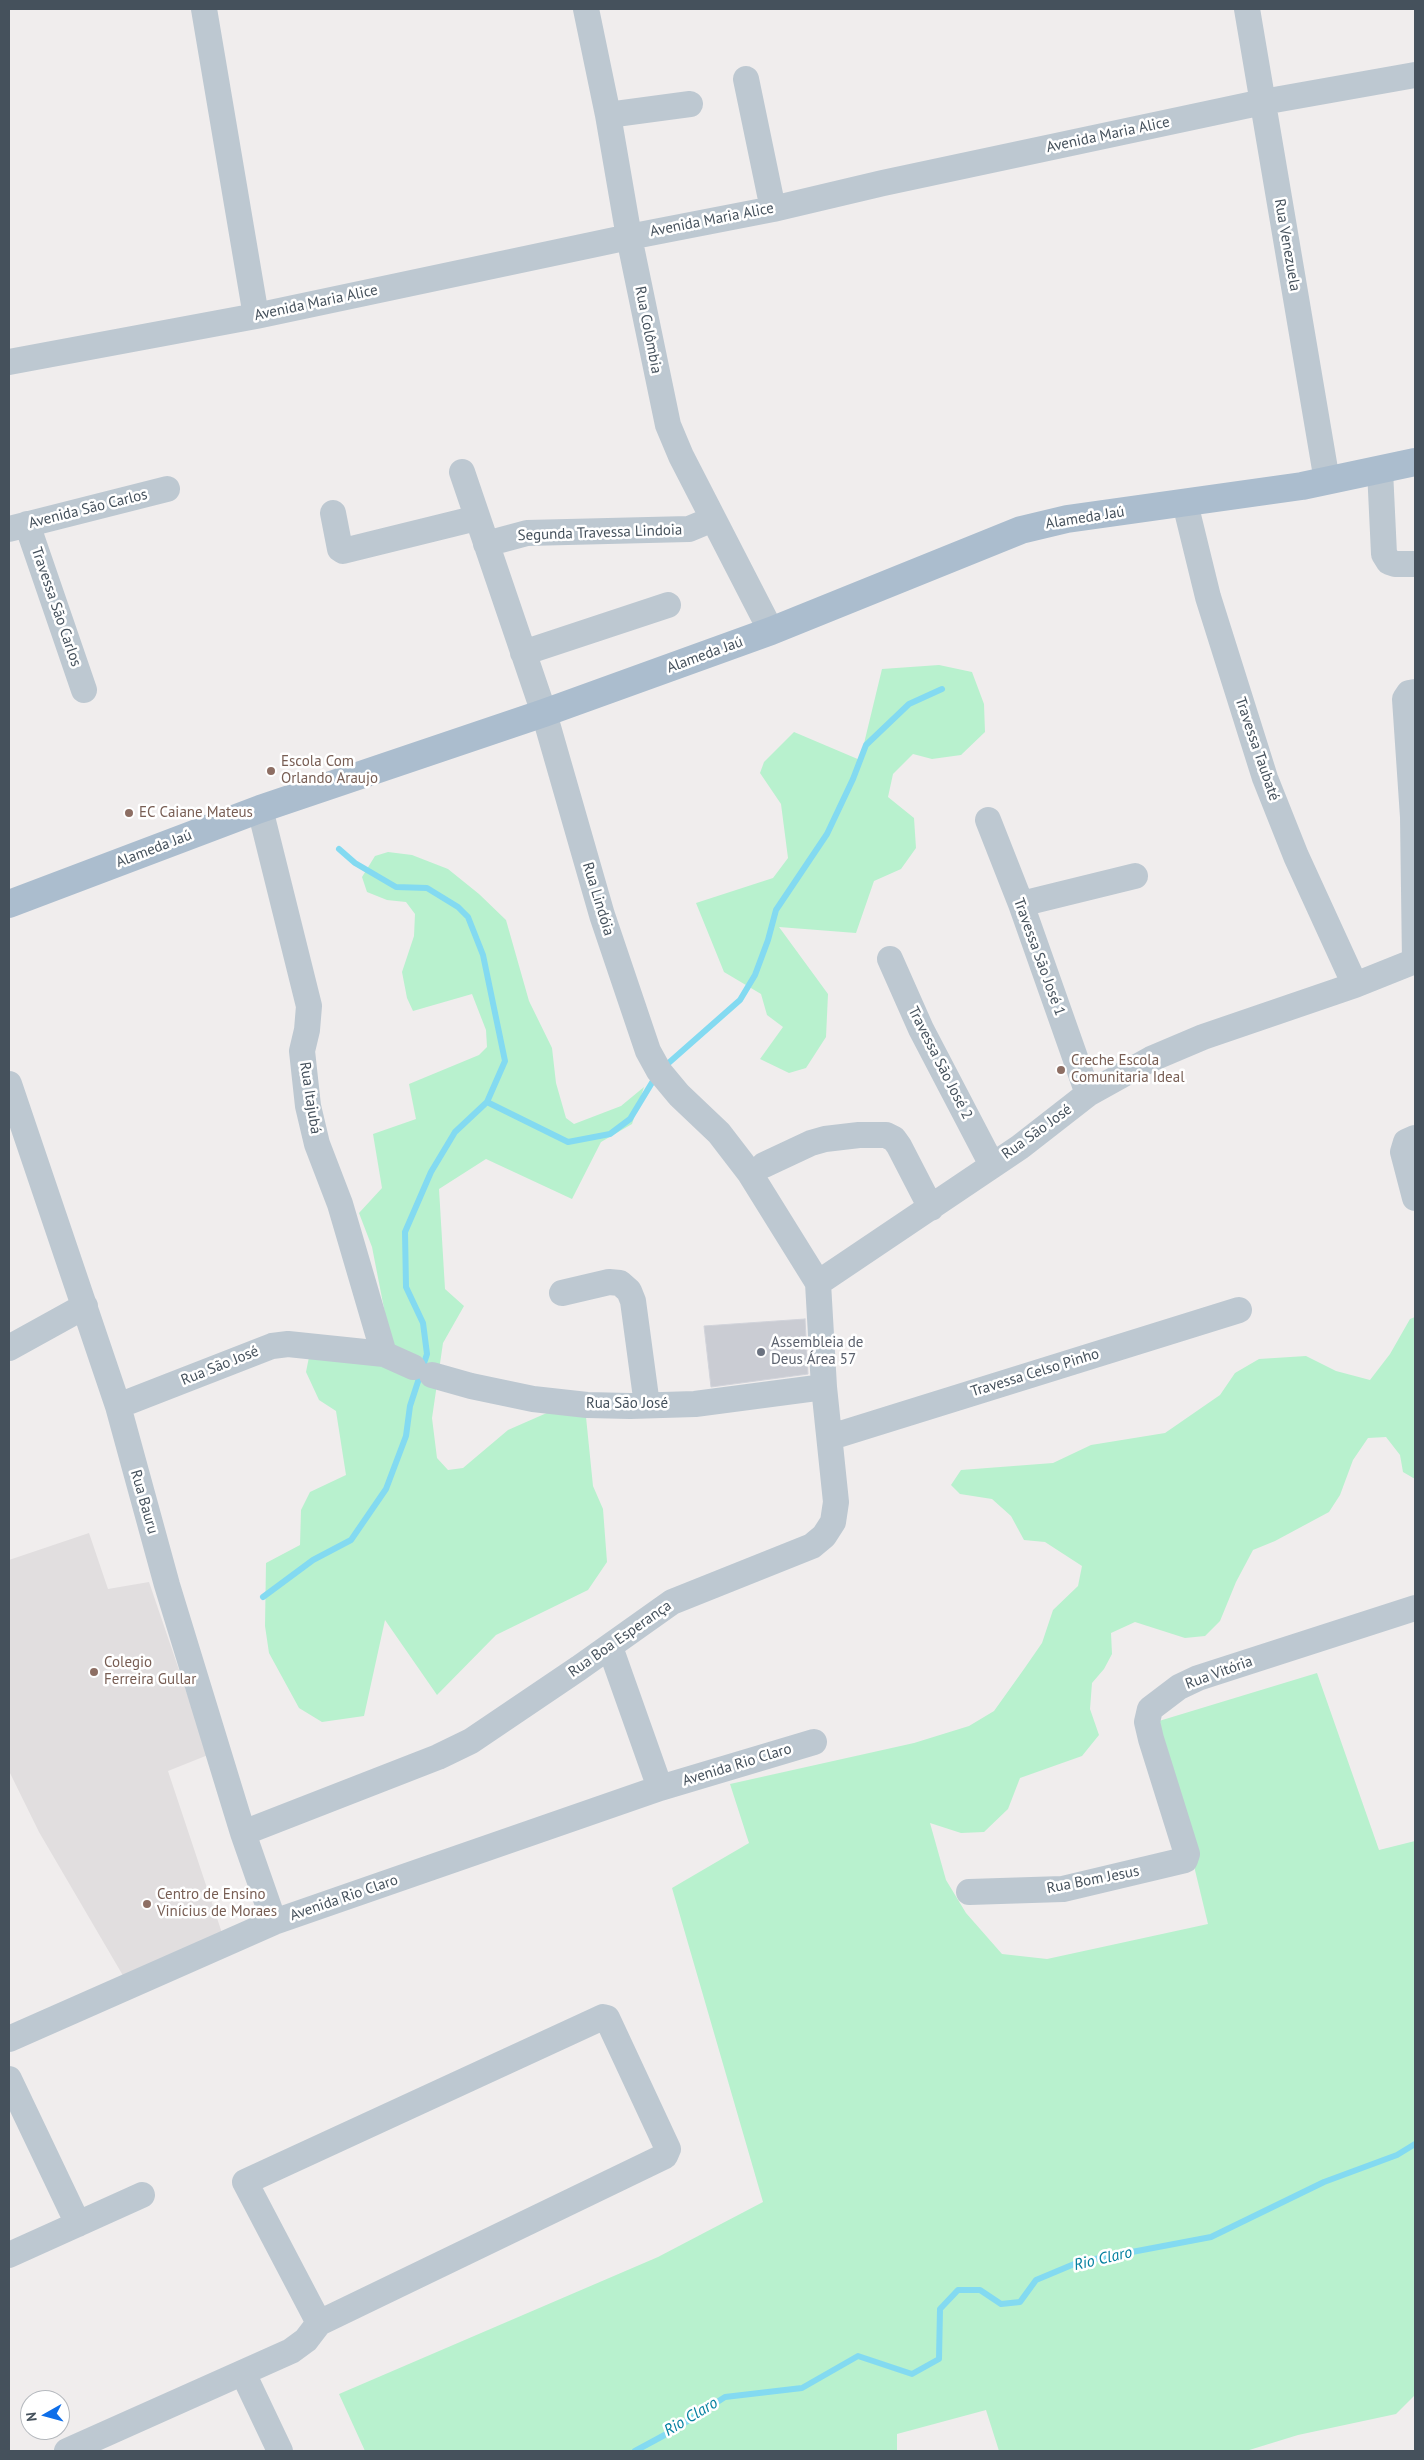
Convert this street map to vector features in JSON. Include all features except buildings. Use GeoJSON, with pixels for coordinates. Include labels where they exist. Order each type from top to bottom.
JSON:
{"type":"FeatureCollection","features":[{"type":"Feature","properties":{"kind":"main road","name":"Alameda Jaú"},"geometry":{"type":"LineString","coordinates":[[9,904],[260,809],[544,713],[771,631],[1021,530],[1067,520],[1327,481],[1415,462]]}},
{"type":"Feature","properties":{"kind":"street"},"geometry":{"type":"LineString","coordinates":[[204,9],[256,316]]}},
{"type":"Feature","properties":{"kind":"street","name":"Rua Colômbia"},"geometry":{"type":"LineString","coordinates":[[586,9],[608,115],[629,237],[668,425],[681,456],[771,631]]}},
{"type":"Feature","properties":{"kind":"street","name":"Rua Venezuela"},"geometry":{"type":"LineString","coordinates":[[1247,9],[1327,481]]}},
{"type":"Feature","properties":{"kind":"street","name":"Avenida Maria Alice"},"geometry":{"type":"LineString","coordinates":[[9,362],[256,316],[629,237],[773,209],[884,183],[1262,102],[1415,75]]}},
{"type":"Feature","properties":{"kind":"street"},"geometry":{"type":"LineString","coordinates":[[746,79],[773,209]]}},
{"type":"Feature","properties":{"kind":"street"},"geometry":{"type":"LineString","coordinates":[[608,115],[690,104]]}},
{"type":"Feature","properties":{"kind":"street"},"geometry":{"type":"LineString","coordinates":[[1380,470],[1384,554],[1389,562],[1395,564],[1415,564]]}},
{"type":"Feature","properties":{"kind":"street","name":"Rua Lindóia"},"geometry":{"type":"LineString","coordinates":[[462,472],[544,713],[602,915],[648,1051],[664,1077],[719,1133],[749,1172],[818,1284]]}},
{"type":"Feature","properties":{"kind":"street","name":"Avenida São Carlos"},"geometry":{"type":"LineString","coordinates":[[18,526],[167,489]]}},
{"type":"Feature","properties":{"kind":"street","name":"Travessa Taubaté"},"geometry":{"type":"LineString","coordinates":[[1185,503],[1208,597],[1265,778],[1296,856],[1355,985]]}},
{"type":"Feature","properties":{"kind":"street"},"geometry":{"type":"LineString","coordinates":[[333,512],[342,552],[477,518]]}},
{"type":"Feature","properties":{"kind":"street","name":"Segunda Travessa Lindoia"},"geometry":{"type":"LineString","coordinates":[[486,544],[527,533],[688,529],[713,519]]}},
{"type":"Feature","properties":{"kind":"street","name":"Travessa São Carlos"},"geometry":{"type":"LineString","coordinates":[[18,526],[84,690]]}},
{"type":"Feature","properties":{"kind":"street"},"geometry":{"type":"LineString","coordinates":[[523,652],[668,605]]}},
{"type":"Feature","properties":{"kind":"street"},"geometry":{"type":"LineString","coordinates":[[1411,694],[1405,699],[1414,817],[1415,961]]}},
{"type":"Feature","properties":{"kind":"street","name":"Rua Itajubá"},"geometry":{"type":"LineString","coordinates":[[260,809],[309,1006],[308,1030],[302,1051],[308,1106],[317,1144],[340,1204],[384,1354]]}},
{"type":"Feature","properties":{"kind":"street","name":"Travessa São José 1"},"geometry":{"type":"LineString","coordinates":[[988,820],[1088,1094]]}},
{"type":"Feature","properties":{"kind":"street"},"geometry":{"type":"LineString","coordinates":[[1020,904],[1135,876]]}},
{"type":"Feature","properties":{"kind":"street","name":"Travessa São José 2"},"geometry":{"type":"LineString","coordinates":[[890,960],[921,1029],[992,1164]]}},
{"type":"Feature","properties":{"kind":"street","name":"Rua São José"},"geometry":{"type":"LineString","coordinates":[[818,1284],[992,1164],[1020,1147],[1088,1094],[1151,1059],[1203,1037],[1355,985],[1415,961]]}},
{"type":"Feature","properties":{"kind":"street","name":"Rua Bauru"},"geometry":{"type":"LineString","coordinates":[[9,1084],[118,1406],[168,1585],[243,1834],[274,1922]]}},
{"type":"Feature","properties":{"kind":"street"},"geometry":{"type":"LineString","coordinates":[[764,1165],[811,1143],[825,1139],[859,1135],[886,1135],[894,1138],[899,1146],[930,1208]]}},
{"type":"Feature","properties":{"kind":"street"},"geometry":{"type":"LineString","coordinates":[[1409,1142],[1415,1198]]}},
{"type":"Feature","properties":{"kind":"street"},"geometry":{"type":"LineString","coordinates":[[562,1293],[609,1282],[620,1283],[629,1291],[633,1301],[647,1405]]}},
{"type":"Feature","properties":{"kind":"street","name":"Rua Boa Esperança"},"geometry":{"type":"LineString","coordinates":[[243,1834],[454,1750],[610,1647],[672,1602],[812,1546],[824,1536],[833,1522],[836,1502],[831,1437],[824,1387],[818,1284]]}},
{"type":"Feature","properties":{"kind":"street"},"geometry":{"type":"LineString","coordinates":[[9,1348],[85,1306]]}},
{"type":"Feature","properties":{"kind":"street","name":"Travessa Celso Pinho"},"geometry":{"type":"LineString","coordinates":[[831,1437],[1239,1310]]}},
{"type":"Feature","properties":{"kind":"street","name":"Rua São José"},"geometry":{"type":"LineString","coordinates":[[118,1406],[272,1346],[288,1344],[384,1354],[423,1371],[471,1386],[533,1399],[586,1405],[695,1404],[824,1387]]}},
{"type":"Feature","properties":{"kind":"street","name":"Rua Vitória"},"geometry":{"type":"LineString","coordinates":[[1185,1860],[1186,1854],[1151,1739],[1148,1722],[1150,1709],[1179,1687],[1198,1678],[1415,1608]]}},
{"type":"Feature","properties":{"kind":"street"},"geometry":{"type":"LineString","coordinates":[[610,1647],[660,1788]]}},
{"type":"Feature","properties":{"kind":"street","name":"Avenida Rio Claro"},"geometry":{"type":"LineString","coordinates":[[9,2039],[274,1922],[660,1788],[814,1742]]}},
{"type":"Feature","properties":{"kind":"street","name":"Rua Bom Jesus"},"geometry":{"type":"LineString","coordinates":[[969,1892],[1063,1888],[1185,1860]]}},
{"type":"Feature","properties":{"kind":"street"},"geometry":{"type":"LineString","coordinates":[[66,2451],[108,2443],[243,2373],[291,2351],[306,2340],[319,2323],[667,2154],[664,2140],[607,2018],[603,2017],[245,2182],[319,2323]]}},
{"type":"Feature","properties":{"kind":"street"},"geometry":{"type":"LineString","coordinates":[[9,2079],[78,2224]]}},
{"type":"Feature","properties":{"kind":"street"},"geometry":{"type":"LineString","coordinates":[[9,2255],[142,2195]]}},
{"type":"Feature","properties":{"kind":"street"},"geometry":{"type":"LineString","coordinates":[[243,2373],[280,2451]]}},
{"type":"Feature","properties":{"kind":"shaded area","name":"Colegio Ferreira Gullar"},"geometry":{"type":"Polygon","coordinates":[[[89,1533],[108,1589],[149,1582],[208,1755],[168,1771],[223,1936],[125,1979],[39,1832],[9,1771],[9,1560],[89,1533]]]}},
{"type":"Feature","properties":{"kind":"green space"},"geometry":{"type":"Polygon","coordinates":[[[939,665],[972,672],[984,704],[985,732],[961,755],[932,759],[913,754],[893,774],[888,797],[914,818],[916,848],[901,869],[874,881],[856,933],[779,927],[828,994],[826,1037],[806,1068],[789,1073],[760,1059],[783,1027],[767,1015],[761,994],[724,972],[696,903],[773,878],[788,858],[781,804],[760,773],[764,762],[794,732],[860,760],[882,669],[939,665]]]}},
{"type":"Feature","properties":{"kind":"green space"},"geometry":{"type":"Polygon","coordinates":[[[388,852],[412,855],[448,869],[479,894],[506,920],[529,1001],[552,1048],[556,1083],[566,1118],[574,1124],[621,1106],[644,1087],[632,1124],[601,1142],[572,1199],[486,1159],[439,1189],[445,1289],[464,1306],[443,1343],[432,1418],[437,1458],[448,1470],[463,1468],[508,1430],[549,1412],[586,1417],[593,1486],[603,1509],[607,1562],[588,1590],[496,1635],[437,1695],[385,1620],[364,1716],[322,1722],[299,1708],[269,1653],[265,1626],[266,1563],[300,1545],[301,1510],[310,1492],[346,1475],[336,1411],[319,1400],[306,1372],[309,1357],[390,1339],[372,1247],[359,1213],[382,1188],[373,1134],[416,1119],[409,1084],[479,1055],[487,1047],[486,1030],[472,994],[413,1011],[407,998],[402,972],[414,936],[415,914],[406,902],[387,900],[367,892],[362,877],[375,856],[388,852]]]}},
{"type":"Feature","properties":{"kind":"green space"},"geometry":{"type":"Polygon","coordinates":[[[1415,1317],[1415,1479],[1403,1472],[1400,1455],[1386,1437],[1368,1438],[1353,1460],[1340,1495],[1329,1512],[1275,1541],[1253,1550],[1236,1582],[1220,1621],[1205,1636],[1185,1638],[1135,1622],[1111,1633],[1112,1654],[1104,1669],[1092,1683],[1090,1709],[1099,1735],[1082,1756],[1020,1778],[1008,1809],[984,1832],[961,1833],[930,1823],[946,1880],[966,1913],[1002,1954],[1047,1959],[1208,1924],[1159,1721],[1317,1673],[1379,1850],[1415,1841],[1415,2395],[1396,2414],[1298,2435],[1246,2451],[999,2451],[986,2410],[897,2434],[897,2451],[365,2451],[339,2394],[658,2257],[763,2202],[672,1888],[749,1843],[730,1784],[914,1743],[969,1726],[994,1711],[1042,1643],[1053,1610],[1078,1586],[1082,1566],[1045,1542],[1024,1540],[1011,1516],[992,1499],[960,1494],[951,1485],[961,1470],[1053,1463],[1091,1445],[1165,1433],[1220,1395],[1235,1373],[1259,1359],[1306,1356],[1336,1371],[1370,1380],[1390,1354],[1410,1319],[1415,1317]]]}},
{"type":"Feature","properties":{"kind":"waterway"},"geometry":{"type":"LineString","coordinates":[[664,1067],[740,1000],[755,975],[768,940],[776,910],[827,834],[853,779],[866,745],[909,704],[942,689]]}},
{"type":"Feature","properties":{"kind":"waterway"},"geometry":{"type":"LineString","coordinates":[[263,1597],[313,1560],[351,1540],[386,1489],[406,1436],[410,1406],[427,1354],[423,1323],[406,1287],[405,1232],[431,1172],[455,1132],[487,1102],[505,1061],[483,955],[468,917],[458,907],[427,888],[396,887],[355,863],[339,849]]}},
{"type":"Feature","properties":{"kind":"waterway"},"geometry":{"type":"LineString","coordinates":[[487,1102],[568,1142],[610,1134],[630,1119],[656,1076]]}},
{"type":"Feature","properties":{"kind":"waterway","name":"Rio Claro"},"geometry":{"type":"LineString","coordinates":[[635,2451],[672,2431],[725,2397],[802,2388],[858,2356],[912,2374],[939,2359],[940,2309],[958,2290],[980,2290],[1001,2304],[1020,2302],[1036,2280],[1079,2262],[1211,2237],[1324,2182],[1397,2155],[1415,2144]]}},
{"type":"Feature","properties":{"kind":"place","name":"Escola Com Orlando Araujo"},"geometry":{"type":"Point","coordinates":[271,771]}},
{"type":"Feature","properties":{"kind":"place","name":"EC Caiane Mateus"},"geometry":{"type":"Point","coordinates":[129,813]}},
{"type":"Feature","properties":{"kind":"place","name":"Creche Escola Comunitaria Ideal"},"geometry":{"type":"Point","coordinates":[1061,1070]}},
{"type":"Feature","properties":{"kind":"place","name":"Assembleia de Deus Área 57"},"geometry":{"type":"Point","coordinates":[761,1352]}},
{"type":"Feature","properties":{"kind":"place","name":"Colegio Ferreira Gullar"},"geometry":{"type":"Point","coordinates":[94,1672]}},
{"type":"Feature","properties":{"kind":"place","name":"Centro de Ensino Vinícius de Moraes"},"geometry":{"type":"Point","coordinates":[147,1904]}}]}
